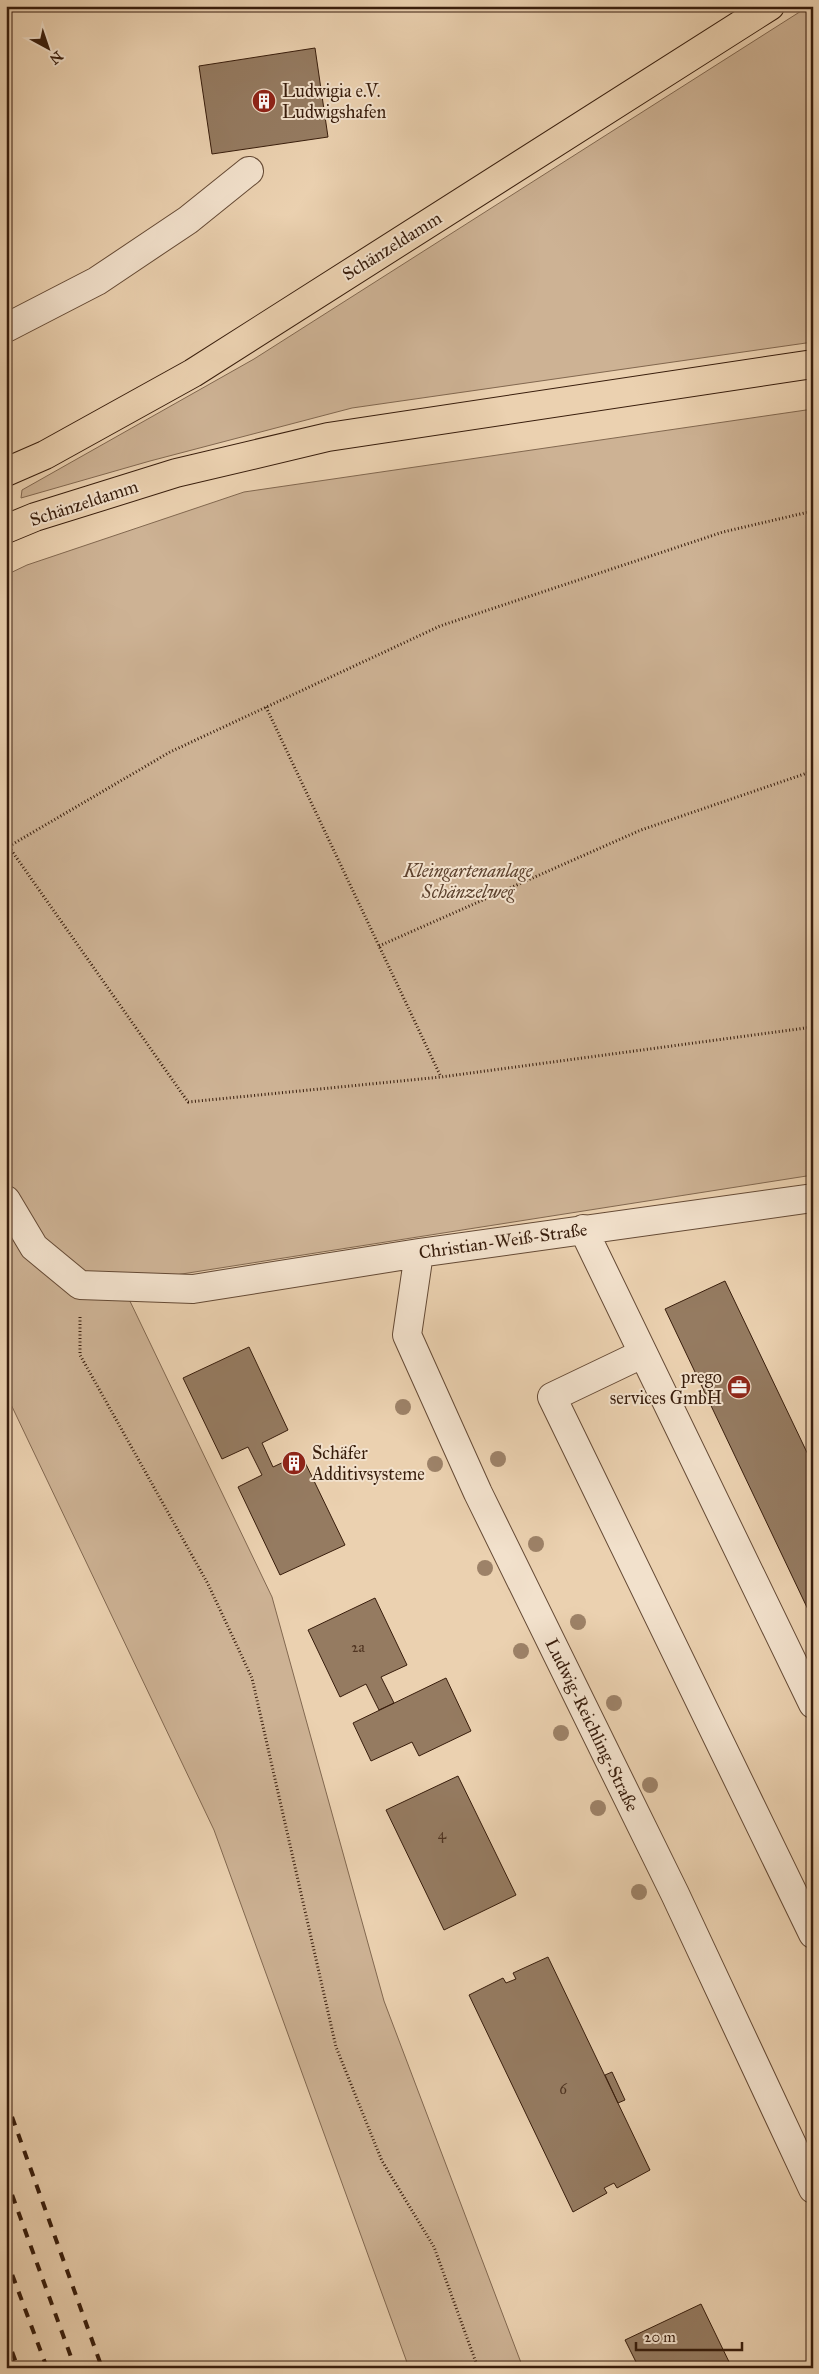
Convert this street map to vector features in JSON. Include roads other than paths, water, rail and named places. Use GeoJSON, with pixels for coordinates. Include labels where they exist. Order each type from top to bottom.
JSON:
{"type":"FeatureCollection","features":[{"type":"Feature","properties":{"kind":"main road","name":"Schänzeldamm"},"geometry":{"type":"LineString","coordinates":[[6,472],[45,455],[193,373],[770,6]]}},
{"type":"Feature","properties":{"kind":"main road","name":"Schänzeldamm"},"geometry":{"type":"LineString","coordinates":[[6,529],[35,517],[176,473],[328,437],[813,364]]}},
{"type":"Feature","properties":{"kind":"street"},"geometry":{"type":"LineString","coordinates":[[6,328],[97,281],[188,220],[249,171]]}},
{"type":"Feature","properties":{"kind":"street","name":"Christian-Weiß-Straße"},"geometry":{"type":"LineString","coordinates":[[6,1200],[34,1247],[80,1285],[193,1289],[419,1253],[813,1198]]}},
{"type":"Feature","properties":{"kind":"street"},"geometry":{"type":"LineString","coordinates":[[583,1229],[813,1704]]}},
{"type":"Feature","properties":{"kind":"street","name":"Ludwig-Reichling-Straße"},"geometry":{"type":"LineString","coordinates":[[419,1253],[407,1335],[478,1493],[675,1894],[813,2189]]}},
{"type":"Feature","properties":{"kind":"street"},"geometry":{"type":"LineString","coordinates":[[642,1354],[552,1397],[813,1934]]}},
{"type":"Feature","properties":{"kind":"railway"},"geometry":{"type":"LineString","coordinates":[[6,2100],[102,2368]]}},
{"type":"Feature","properties":{"kind":"railway"},"geometry":{"type":"LineString","coordinates":[[6,2178],[75,2368]]}},
{"type":"Feature","properties":{"kind":"railway"},"geometry":{"type":"LineString","coordinates":[[6,2258],[47,2368]]}},
{"type":"Feature","properties":{"kind":"railway"},"geometry":{"type":"LineString","coordinates":[[6,2335],[18,2368]]}},
{"type":"Feature","properties":{"kind":"place","name":"Ludwigia e.V. Ludwigshafen"},"geometry":{"type":"Point","coordinates":[264,101]}},
{"type":"Feature","properties":{"kind":"place","name":"prego services GmbH"},"geometry":{"type":"Point","coordinates":[739,1387]}},
{"type":"Feature","properties":{"kind":"place","name":"Schäfer Additivsysteme"},"geometry":{"type":"Point","coordinates":[294,1463]}},
{"type":"Feature","properties":{"kind":"park label","name":"Kleingartenanlage Schänzelweg"},"geometry":{"type":"Point","coordinates":[468,881]}}]}
